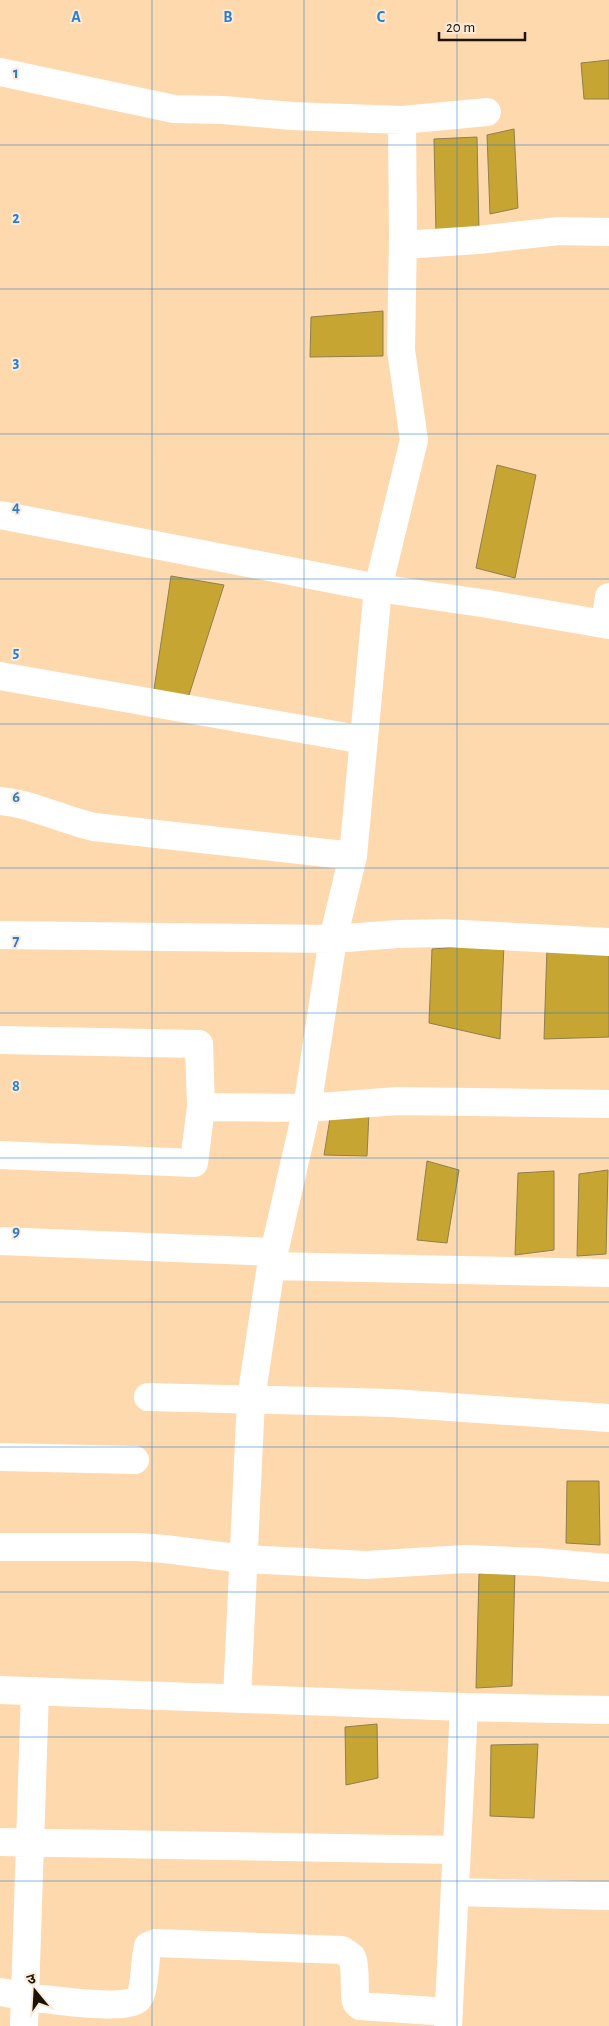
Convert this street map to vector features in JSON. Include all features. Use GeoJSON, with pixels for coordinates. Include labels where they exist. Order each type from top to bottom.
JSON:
{"type":"FeatureCollection","features":[{"type":"Feature","properties":{"kind":"street"},"geometry":{"type":"LineString","coordinates":[[0,72],[174,109],[402,120],[487,112]]}},
{"type":"Feature","properties":{"kind":"street"},"geometry":{"type":"LineString","coordinates":[[236,1698],[251,1399],[272,1259],[307,1108],[333,939],[353,856],[378,588],[414,440],[401,350],[403,245],[402,120]]}},
{"type":"Feature","properties":{"kind":"street"},"geometry":{"type":"LineString","coordinates":[[403,245],[478,240],[559,231],[609,232]]}},
{"type":"Feature","properties":{"kind":"street"},"geometry":{"type":"LineString","coordinates":[[0,515],[378,588],[607,624],[609,597]]}},
{"type":"Feature","properties":{"kind":"street"},"geometry":{"type":"LineString","coordinates":[[0,676],[364,740]]}},
{"type":"Feature","properties":{"kind":"street"},"geometry":{"type":"LineString","coordinates":[[0,801],[18,803],[74,823],[94,827],[353,856]]}},
{"type":"Feature","properties":{"kind":"street"},"geometry":{"type":"LineString","coordinates":[[0,935],[333,939],[398,934],[444,934],[609,942]]}},
{"type":"Feature","properties":{"kind":"street"},"geometry":{"type":"LineString","coordinates":[[0,1040],[199,1044],[200,1107],[194,1163],[0,1155]]}},
{"type":"Feature","properties":{"kind":"street"},"geometry":{"type":"LineString","coordinates":[[200,1107],[307,1108],[397,1101],[609,1104]]}},
{"type":"Feature","properties":{"kind":"street"},"geometry":{"type":"LineString","coordinates":[[0,1240],[272,1259],[609,1273]]}},
{"type":"Feature","properties":{"kind":"street"},"geometry":{"type":"LineString","coordinates":[[148,1397],[392,1403],[609,1418]]}},
{"type":"Feature","properties":{"kind":"street"},"geometry":{"type":"LineString","coordinates":[[0,1457],[135,1460]]}},
{"type":"Feature","properties":{"kind":"street"},"geometry":{"type":"LineString","coordinates":[[0,1547],[137,1547],[244,1559],[366,1565],[464,1559],[540,1562],[609,1568]]}},
{"type":"Feature","properties":{"kind":"street"},"geometry":{"type":"LineString","coordinates":[[0,1690],[464,1707],[609,1710]]}},
{"type":"Feature","properties":{"kind":"street"},"geometry":{"type":"LineString","coordinates":[[24,2026],[13,1994],[31,1843],[34,1691]]}},
{"type":"Feature","properties":{"kind":"street"},"geometry":{"type":"LineString","coordinates":[[13,1994],[117,2005],[132,2002],[138,1999],[142,1991],[148,1946],[156,1943],[342,1950],[352,1957],[355,1968],[355,1996],[356,2002],[360,2006],[448,2019],[464,1707]]}},
{"type":"Feature","properties":{"kind":"street"},"geometry":{"type":"LineString","coordinates":[[0,1842],[457,1850]]}},
{"type":"Feature","properties":{"kind":"street"},"geometry":{"type":"LineString","coordinates":[[455,1892],[609,1896]]}},
{"type":"Feature","properties":{"kind":"building"},"geometry":{"type":"Polygon","coordinates":[[[609,60],[609,99],[584,99],[581,63],[609,60]]]}},
{"type":"Feature","properties":{"kind":"building"},"geometry":{"type":"Polygon","coordinates":[[[514,129],[518,208],[490,214],[487,135],[514,129]]]}},
{"type":"Feature","properties":{"kind":"building"},"geometry":{"type":"Polygon","coordinates":[[[477,137],[479,229],[436,234],[434,139],[477,137]]]}},
{"type":"Feature","properties":{"kind":"building"},"geometry":{"type":"Polygon","coordinates":[[[383,311],[383,356],[310,357],[311,317],[383,311]]]}},
{"type":"Feature","properties":{"kind":"building"},"geometry":{"type":"Polygon","coordinates":[[[497,465],[536,475],[515,578],[476,568],[497,465]]]}},
{"type":"Feature","properties":{"kind":"building"},"geometry":{"type":"Polygon","coordinates":[[[171,576],[224,585],[189,695],[153,696],[171,576]]]}},
{"type":"Feature","properties":{"kind":"building"},"geometry":{"type":"Polygon","coordinates":[[[504,944],[500,1039],[429,1023],[432,949],[504,944]]]}},
{"type":"Feature","properties":{"kind":"building"},"geometry":{"type":"Polygon","coordinates":[[[547,947],[609,952],[609,1037],[544,1039],[547,947]]]}},
{"type":"Feature","properties":{"kind":"building"},"geometry":{"type":"Polygon","coordinates":[[[331,1112],[369,1112],[367,1156],[324,1155],[331,1112]]]}},
{"type":"Feature","properties":{"kind":"building"},"geometry":{"type":"Polygon","coordinates":[[[427,1161],[459,1170],[447,1243],[417,1240],[427,1161]]]}},
{"type":"Feature","properties":{"kind":"building"},"geometry":{"type":"Polygon","coordinates":[[[608,1170],[606,1254],[577,1256],[579,1174],[608,1170]]]}},
{"type":"Feature","properties":{"kind":"building"},"geometry":{"type":"Polygon","coordinates":[[[554,1171],[554,1250],[515,1255],[518,1173],[554,1171]]]}},
{"type":"Feature","properties":{"kind":"building"},"geometry":{"type":"Polygon","coordinates":[[[567,1481],[599,1481],[600,1545],[566,1543],[567,1481]]]}},
{"type":"Feature","properties":{"kind":"building"},"geometry":{"type":"Polygon","coordinates":[[[515,1568],[512,1686],[476,1688],[479,1574],[515,1568]]]}},
{"type":"Feature","properties":{"kind":"building"},"geometry":{"type":"Polygon","coordinates":[[[377,1724],[378,1778],[346,1785],[345,1727],[377,1724]]]}},
{"type":"Feature","properties":{"kind":"building"},"geometry":{"type":"Polygon","coordinates":[[[538,1744],[534,1818],[490,1816],[491,1745],[538,1744]]]}}]}
